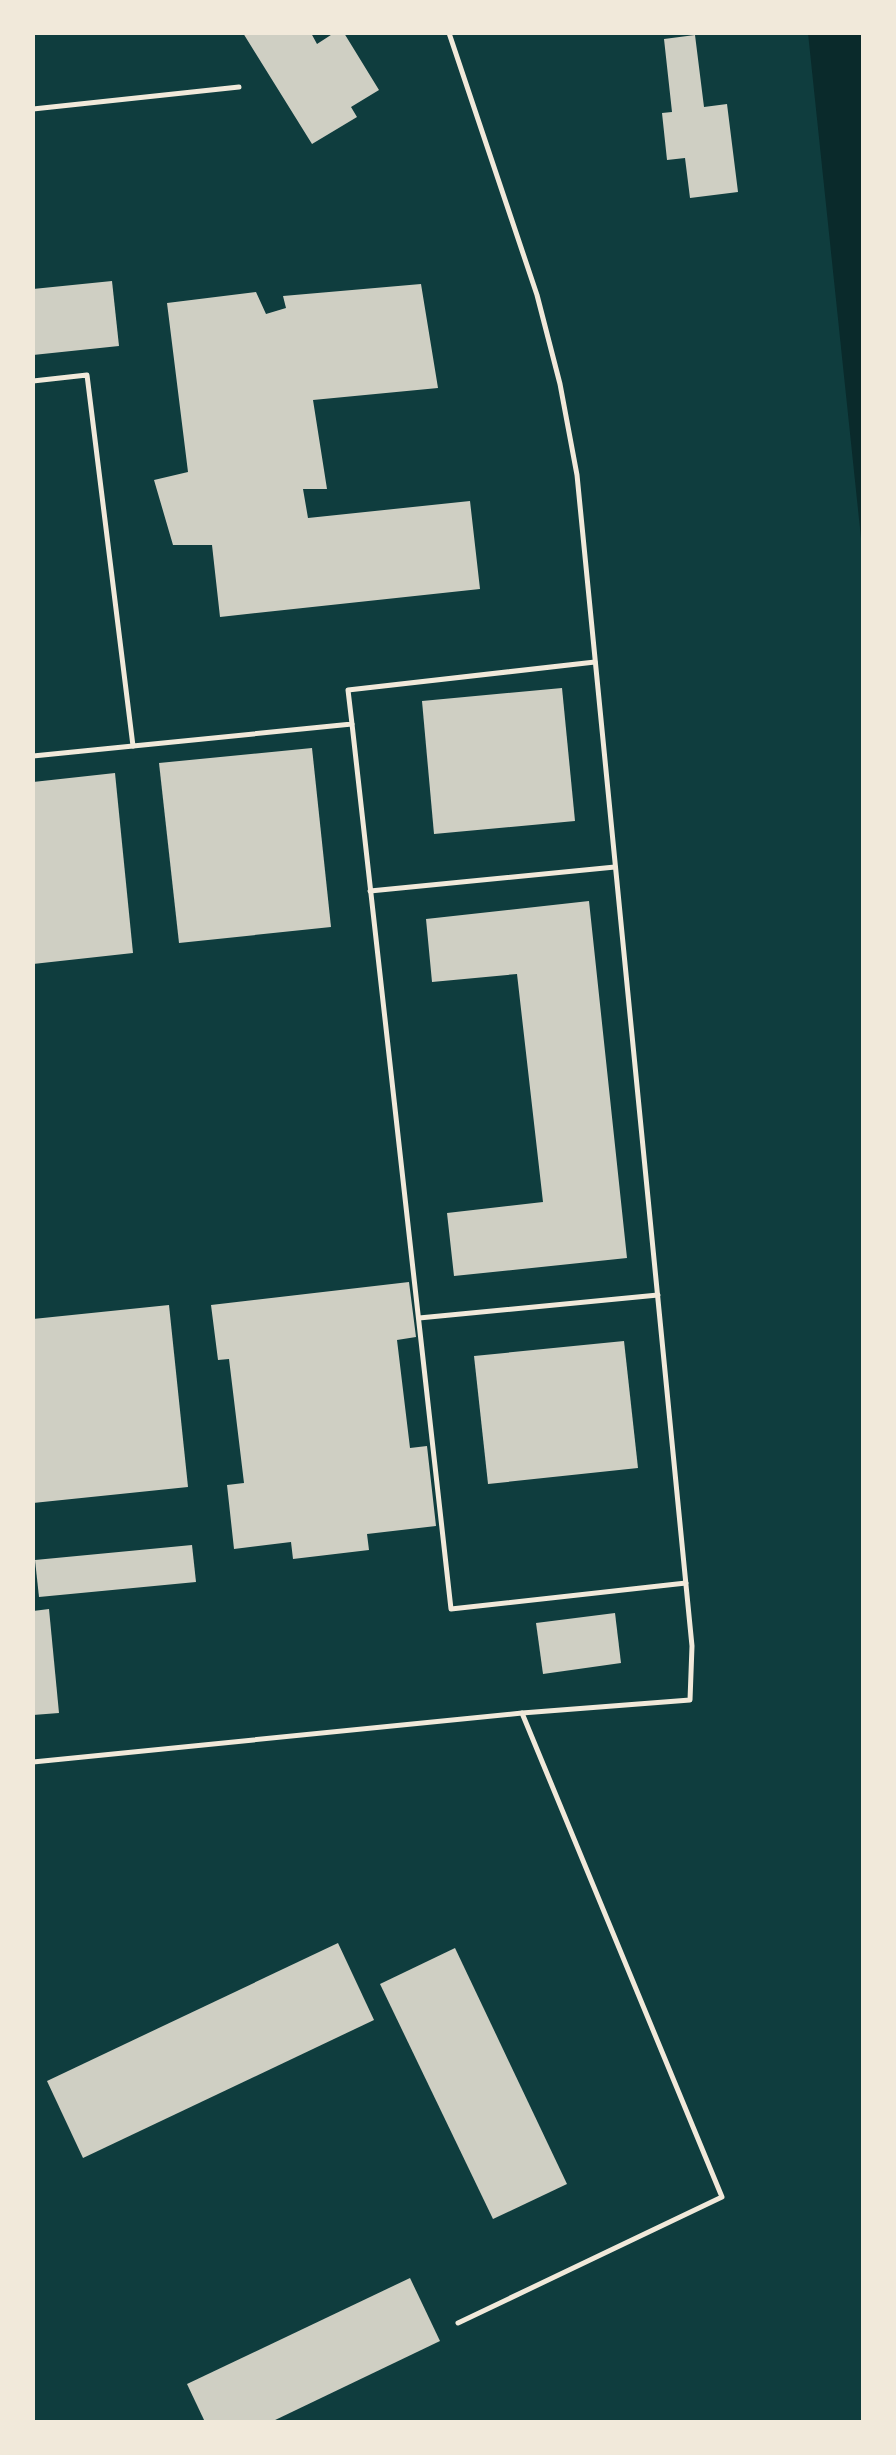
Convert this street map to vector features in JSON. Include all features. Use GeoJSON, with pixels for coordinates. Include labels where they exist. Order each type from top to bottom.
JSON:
{"type":"FeatureCollection","features":[{"type":"Feature","properties":{"kind":"lane"},"geometry":{"type":"LineString","coordinates":[[33,1762],[522,1713],[690,1700],[692,1646],[577,475],[559,384],[537,295],[449,33]]}},
{"type":"Feature","properties":{"kind":"lane"},"geometry":{"type":"LineString","coordinates":[[33,109],[239,87]]}},
{"type":"Feature","properties":{"kind":"lane"},"geometry":{"type":"LineString","coordinates":[[33,381],[87,376],[133,746]]}},
{"type":"Feature","properties":{"kind":"lane"},"geometry":{"type":"LineString","coordinates":[[595,662],[348,690],[452,1609],[686,1583]]}},
{"type":"Feature","properties":{"kind":"lane"},"geometry":{"type":"LineString","coordinates":[[33,756],[352,724]]}},
{"type":"Feature","properties":{"kind":"lane"},"geometry":{"type":"LineString","coordinates":[[370,891],[615,867]]}},
{"type":"Feature","properties":{"kind":"lane"},"geometry":{"type":"LineString","coordinates":[[419,1318],[658,1295]]}},
{"type":"Feature","properties":{"kind":"lane"},"geometry":{"type":"LineString","coordinates":[[458,2323],[722,2197],[522,1713]]}},
{"type":"Feature","properties":{"kind":"water"},"geometry":{"type":"Polygon","coordinates":[[[808,33],[863,33],[863,557],[808,33]]]}},
{"type":"Feature","properties":{"kind":"building"},"geometry":{"type":"Polygon","coordinates":[[[243,33],[311,33],[317,44],[334,33],[344,33],[379,90],[351,107],[357,117],[312,144],[243,33]]]}},
{"type":"Feature","properties":{"kind":"building"},"geometry":{"type":"Polygon","coordinates":[[[695,35],[704,107],[727,104],[738,192],[690,198],[685,158],[667,160],[662,113],[672,112],[664,39],[695,35]]]}},
{"type":"Feature","properties":{"kind":"building"},"geometry":{"type":"Polygon","coordinates":[[[112,281],[119,346],[33,355],[33,289],[112,281]]]}},
{"type":"Feature","properties":{"kind":"building"},"geometry":{"type":"Polygon","coordinates":[[[421,284],[438,388],[313,400],[327,489],[303,489],[308,518],[470,501],[480,589],[220,617],[212,545],[173,545],[154,480],[188,472],[167,303],[256,292],[266,314],[286,308],[283,296],[421,284]]]}},
{"type":"Feature","properties":{"kind":"building"},"geometry":{"type":"Polygon","coordinates":[[[562,688],[575,821],[434,834],[422,701],[562,688]]]}},
{"type":"Feature","properties":{"kind":"building"},"geometry":{"type":"Polygon","coordinates":[[[312,748],[331,927],[179,943],[159,763],[312,748]]]}},
{"type":"Feature","properties":{"kind":"building"},"geometry":{"type":"Polygon","coordinates":[[[115,773],[133,953],[33,964],[33,782],[115,773]]]}},
{"type":"Feature","properties":{"kind":"building"},"geometry":{"type":"Polygon","coordinates":[[[589,901],[627,1258],[454,1276],[447,1213],[543,1202],[517,974],[432,982],[426,919],[589,901]]]}},
{"type":"Feature","properties":{"kind":"building"},"geometry":{"type":"Polygon","coordinates":[[[409,1282],[416,1337],[397,1340],[410,1448],[427,1446],[436,1526],[367,1534],[369,1550],[293,1559],[291,1542],[234,1549],[227,1485],[244,1483],[229,1359],[218,1360],[211,1305],[409,1282]]]}},
{"type":"Feature","properties":{"kind":"building"},"geometry":{"type":"Polygon","coordinates":[[[169,1305],[188,1487],[33,1503],[33,1319],[169,1305]]]}},
{"type":"Feature","properties":{"kind":"building"},"geometry":{"type":"Polygon","coordinates":[[[624,1341],[638,1468],[488,1484],[474,1356],[624,1341]]]}},
{"type":"Feature","properties":{"kind":"building"},"geometry":{"type":"Polygon","coordinates":[[[192,1545],[196,1582],[39,1597],[35,1560],[192,1545]]]}},
{"type":"Feature","properties":{"kind":"building"},"geometry":{"type":"Polygon","coordinates":[[[49,1609],[59,1713],[33,1715],[33,1611],[49,1609]]]}},
{"type":"Feature","properties":{"kind":"building"},"geometry":{"type":"Polygon","coordinates":[[[615,1613],[621,1663],[543,1674],[536,1623],[615,1613]]]}},
{"type":"Feature","properties":{"kind":"building"},"geometry":{"type":"Polygon","coordinates":[[[338,1943],[374,2020],[83,2158],[47,2081],[338,1943]]]}},
{"type":"Feature","properties":{"kind":"building"},"geometry":{"type":"Polygon","coordinates":[[[455,1948],[567,2184],[493,2219],[380,1984],[455,1948]]]}},
{"type":"Feature","properties":{"kind":"building"},"geometry":{"type":"Polygon","coordinates":[[[410,2278],[440,2341],[271,2422],[205,2422],[187,2384],[410,2278]]]}}]}
